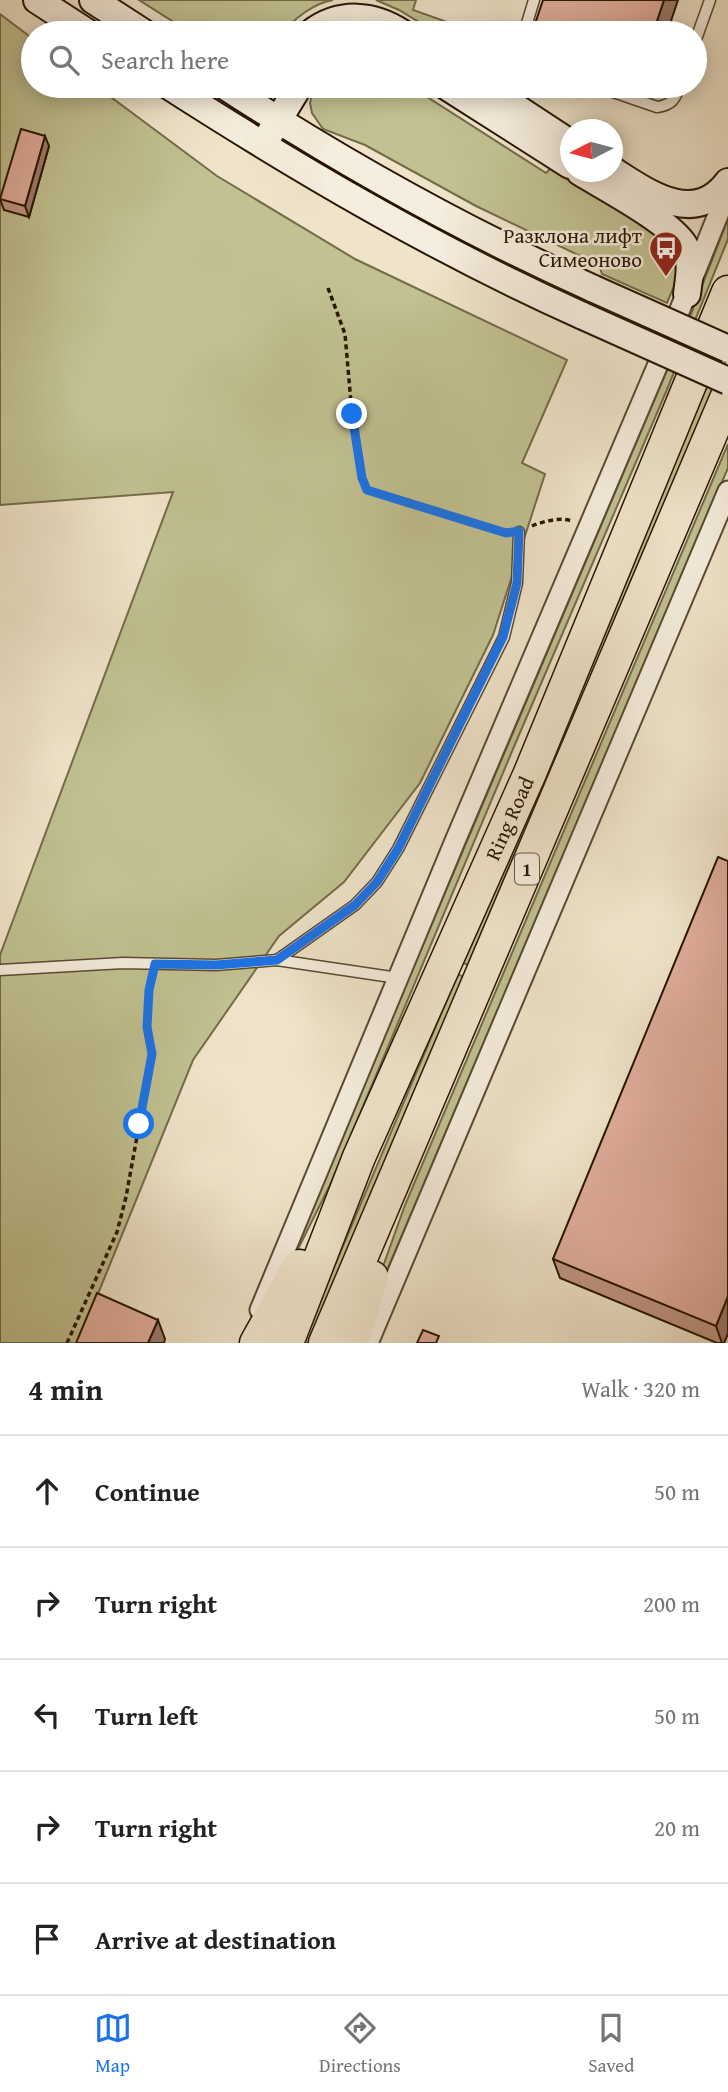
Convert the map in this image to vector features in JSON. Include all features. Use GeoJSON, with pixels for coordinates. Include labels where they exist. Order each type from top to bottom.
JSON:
{"type":"FeatureCollection","features":[{"type":"Feature","properties":{"kind":"highway","name":"Ring Road"},"geometry":{"type":"LineString","coordinates":[[287,1343],[359,1157],[530,773],[728,292]]}},
{"type":"Feature","properties":{"kind":"highway","name":"Ring Road"},"geometry":{"type":"LineString","coordinates":[[325,1343],[728,394]]}},
{"type":"Feature","properties":{"kind":"highway"},"geometry":{"type":"LineString","coordinates":[[352,1343],[417,1126]]}},
{"type":"Feature","properties":{"kind":"highway"},"geometry":{"type":"LineString","coordinates":[[256,1343],[359,1157]]}},
{"type":"Feature","properties":{"kind":"main road"},"geometry":{"type":"LineString","coordinates":[[37,0],[69,21]]}},
{"type":"Feature","properties":{"kind":"main road"},"geometry":{"type":"LineString","coordinates":[[93,0],[125,21]]}},
{"type":"Feature","properties":{"kind":"main road"},"geometry":{"type":"LineString","coordinates":[[338,21],[356,17],[378,21]]}},
{"type":"Feature","properties":{"kind":"main road"},"geometry":{"type":"LineString","coordinates":[[188,98],[262,146],[446,251],[517,287],[728,381]]}},
{"type":"Feature","properties":{"kind":"main road"},"geometry":{"type":"LineString","coordinates":[[240,131],[262,98]]}},
{"type":"Feature","properties":{"kind":"main road"},"geometry":{"type":"LineString","coordinates":[[264,98],[278,120],[361,171],[457,223],[534,262],[728,349]]}},
{"type":"Feature","properties":{"kind":"main road"},"geometry":{"type":"LineString","coordinates":[[262,146],[292,98]]}},
{"type":"Feature","properties":{"kind":"main road"},"geometry":{"type":"LineString","coordinates":[[465,98],[560,159]]}},
{"type":"Feature","properties":{"kind":"main road"},"geometry":{"type":"LineString","coordinates":[[501,98],[560,136]]}},
{"type":"Feature","properties":{"kind":"main road"},"geometry":{"type":"LineString","coordinates":[[623,177],[651,195],[672,203],[684,204],[706,200],[722,189],[728,181]]}},
{"type":"Feature","properties":{"kind":"main road"},"geometry":{"type":"LineString","coordinates":[[596,182],[664,225],[683,245],[690,270],[687,294]]}},
{"type":"Feature","properties":{"kind":"street"},"geometry":{"type":"LineString","coordinates":[[246,1343],[687,294],[728,190]]}},
{"type":"Feature","properties":{"kind":"street"},"geometry":{"type":"LineString","coordinates":[[368,1343],[728,491]]}},
{"type":"Feature","properties":{"kind":"lane"},"geometry":{"type":"LineString","coordinates":[[528,21],[534,0]]}},
{"type":"Feature","properties":{"kind":"lane"},"geometry":{"type":"LineString","coordinates":[[702,21],[710,0]]}},
{"type":"Feature","properties":{"kind":"lane"},"geometry":{"type":"LineString","coordinates":[[631,98],[657,107],[667,106],[675,98]]}},
{"type":"Feature","properties":{"kind":"lane"},"geometry":{"type":"LineString","coordinates":[[277,960],[355,905],[377,882],[398,849],[503,637],[517,583],[519,531]]}},
{"type":"Feature","properties":{"kind":"lane"},"geometry":{"type":"LineString","coordinates":[[0,970],[123,963],[216,965],[277,960],[398,978]]}},
{"type":"Feature","properties":{"kind":"path"},"geometry":{"type":"LineString","coordinates":[[327,288],[345,334],[352,414],[362,478],[367,490],[506,533],[542,522],[566,519],[589,525]]}},
{"type":"Feature","properties":{"kind":"path"},"geometry":{"type":"LineString","coordinates":[[67,1343],[117,1232],[126,1197],[152,1054],[147,1027],[149,990],[155,964]]}},
{"type":"Feature","properties":{"kind":"green space"},"geometry":{"type":"Polygon","coordinates":[[[139,0],[333,0],[319,4],[294,21],[172,21],[139,0]]]}},
{"type":"Feature","properties":{"kind":"green space"},"geometry":{"type":"Polygon","coordinates":[[[376,0],[416,0],[413,10],[444,21],[417,21],[376,0]]]}},
{"type":"Feature","properties":{"kind":"green space"},"geometry":{"type":"Polygon","coordinates":[[[0,14],[21,30],[21,98],[112,98],[217,176],[355,259],[567,360],[522,463],[545,474],[493,635],[420,783],[344,882],[279,936],[193,1060],[78,1343],[0,1343],[0,955],[173,492],[0,505],[0,14]]]}},
{"type":"Feature","properties":{"kind":"green space"},"geometry":{"type":"Polygon","coordinates":[[[311,98],[429,98],[546,173],[552,167],[560,172],[560,182],[576,182],[665,238],[676,255],[679,269],[667,303],[602,274],[599,265],[476,206],[365,145],[323,129],[312,113],[311,98]]]}},
{"type":"Feature","properties":{"kind":"green space"},"geometry":{"type":"Polygon","coordinates":[[[728,219],[728,239],[666,392],[330,1185],[292,1261],[289,1260],[693,309],[728,219]]]}},
{"type":"Feature","properties":{"kind":"green space"},"geometry":{"type":"Polygon","coordinates":[[[728,329],[728,356],[471,966],[463,963],[728,329]]]}},
{"type":"Feature","properties":{"kind":"green space"},"geometry":{"type":"Polygon","coordinates":[[[728,444],[728,468],[374,1301],[371,1300],[405,1205],[728,444]]]}},
{"type":"Feature","properties":{"kind":"green space"},"geometry":{"type":"Polygon","coordinates":[[[458,974],[465,978],[312,1343],[302,1343],[458,974]]]}},
{"type":"Feature","properties":{"kind":"building"},"geometry":{"type":"Polygon","coordinates":[[[543,0],[664,0],[657,21],[536,21],[543,0]]]}},
{"type":"Feature","properties":{"kind":"building"},"geometry":{"type":"Polygon","coordinates":[[[21,129],[45,136],[25,206],[0,199],[21,129]]]}},
{"type":"Feature","properties":{"kind":"building"},"geometry":{"type":"Polygon","coordinates":[[[718,857],[728,861],[728,1296],[716,1326],[553,1259],[718,857]]]}},
{"type":"Feature","properties":{"kind":"building"},"geometry":{"type":"Polygon","coordinates":[[[97,1293],[158,1320],[148,1343],[76,1343],[97,1293]]]}},
{"type":"Feature","properties":{"kind":"building"},"geometry":{"type":"Polygon","coordinates":[[[423,1330],[439,1336],[436,1343],[417,1343],[423,1330]]]}},
{"type":"Feature","properties":{"kind":"place","name":"Разклона лифт Симеоново"},"geometry":{"type":"Point","coordinates":[666,278]}},
{"type":"Feature","properties":{"kind":"route"},"geometry":{"type":"LineString","coordinates":[[139,1124],[152,1054],[147,1027],[149,990],[155,964],[216,965],[277,960],[355,905],[377,882],[398,849],[503,637],[517,583],[519,531],[506,533],[367,490],[362,478],[352,414]]}}]}
